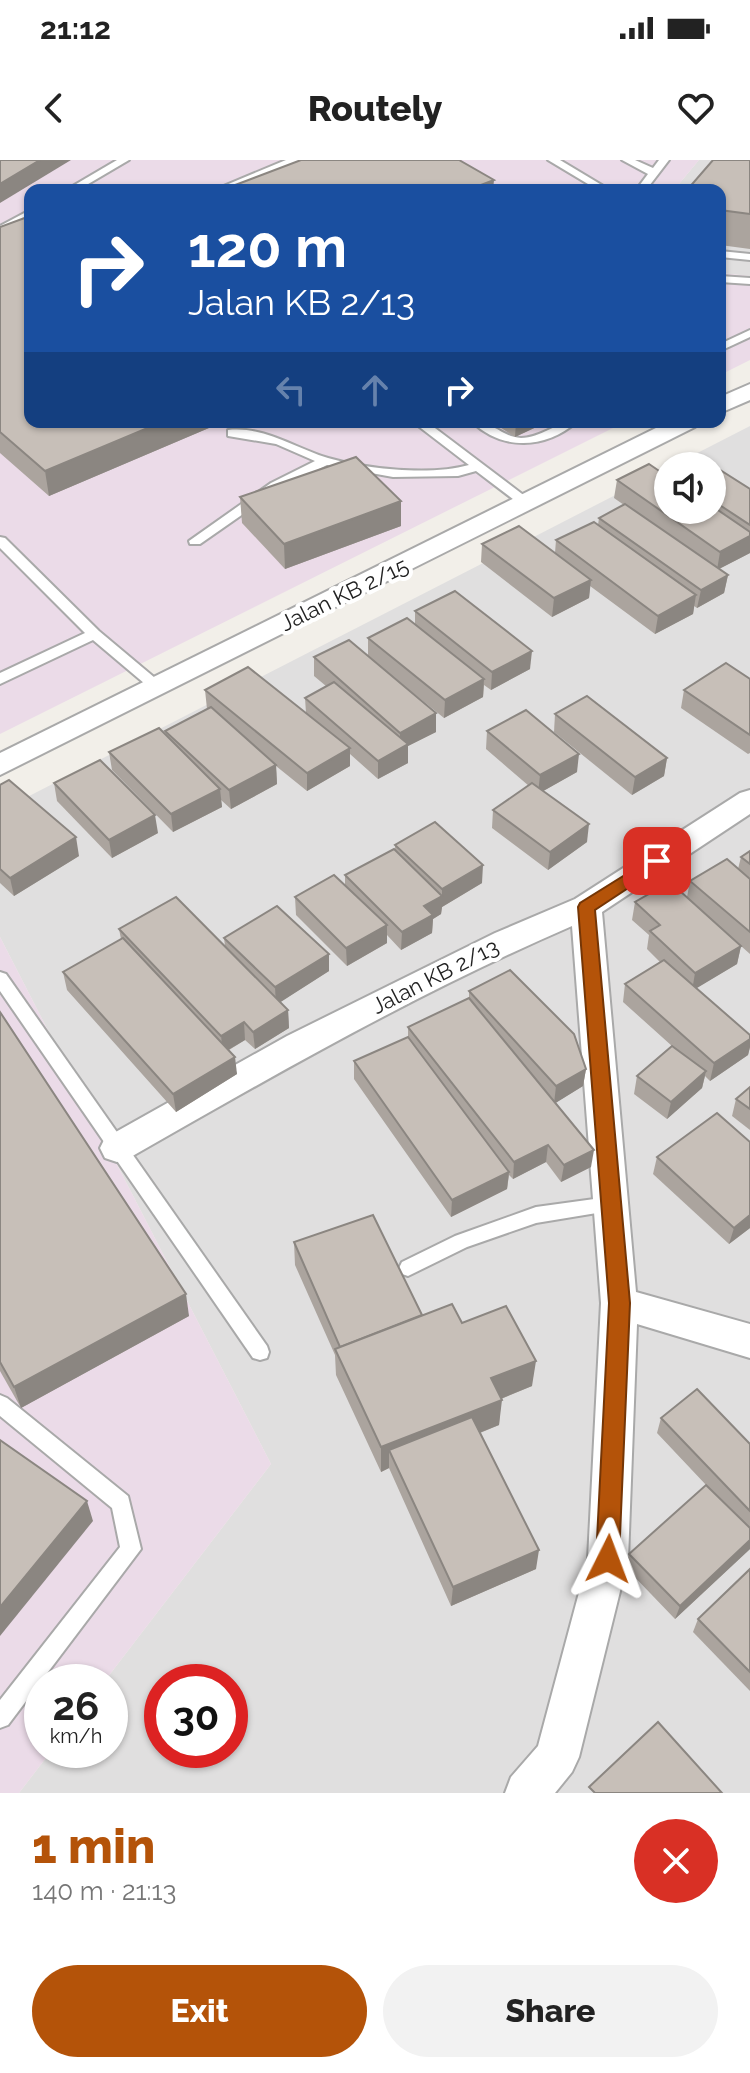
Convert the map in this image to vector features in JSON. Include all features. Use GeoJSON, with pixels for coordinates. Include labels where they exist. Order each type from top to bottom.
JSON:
{"type":"FeatureCollection","features":[{"type":"Feature","properties":{"kind":"street"},"geometry":{"type":"LineString","coordinates":[[726,403],[750,391]]}},
{"type":"Feature","properties":{"kind":"street","name":"Jalan KB 2/15"},"geometry":{"type":"LineString","coordinates":[[0,765],[675,428]]}},
{"type":"Feature","properties":{"kind":"street","name":"Jalan KB 2/13"},"geometry":{"type":"LineString","coordinates":[[117,1148],[299,1045],[506,941],[586,907],[750,800]]}},
{"type":"Feature","properties":{"kind":"street"},"geometry":{"type":"LineString","coordinates":[[527,1793],[557,1757],[608,1559],[619,1303],[586,907]]}},
{"type":"Feature","properties":{"kind":"street"},"geometry":{"type":"LineString","coordinates":[[619,1303],[750,1341]]}},
{"type":"Feature","properties":{"kind":"lane"},"geometry":{"type":"LineString","coordinates":[[82,184],[124,160]]}},
{"type":"Feature","properties":{"kind":"lane"},"geometry":{"type":"LineString","coordinates":[[234,184],[295,160]]}},
{"type":"Feature","properties":{"kind":"lane"},"geometry":{"type":"LineString","coordinates":[[553,160],[595,184]]}},
{"type":"Feature","properties":{"kind":"lane"},"geometry":{"type":"LineString","coordinates":[[627,160],[653,172]]}},
{"type":"Feature","properties":{"kind":"lane"},"geometry":{"type":"LineString","coordinates":[[645,184],[664,160]]}},
{"type":"Feature","properties":{"kind":"lane"},"geometry":{"type":"LineString","coordinates":[[0,230],[24,216]]}},
{"type":"Feature","properties":{"kind":"lane"},"geometry":{"type":"LineString","coordinates":[[726,255],[750,257]]}},
{"type":"Feature","properties":{"kind":"lane"},"geometry":{"type":"LineString","coordinates":[[726,279],[750,281]]}},
{"type":"Feature","properties":{"kind":"lane"},"geometry":{"type":"LineString","coordinates":[[726,345],[750,333]]}},
{"type":"Feature","properties":{"kind":"lane"},"geometry":{"type":"LineString","coordinates":[[427,428],[526,503]]}},
{"type":"Feature","properties":{"kind":"lane"},"geometry":{"type":"LineString","coordinates":[[489,428],[516,443],[531,441],[558,428]]}},
{"type":"Feature","properties":{"kind":"lane"},"geometry":{"type":"LineString","coordinates":[[232,433],[279,441],[325,461],[393,473],[458,472],[477,467]]}},
{"type":"Feature","properties":{"kind":"lane"},"geometry":{"type":"LineString","coordinates":[[195,541],[275,486],[325,461]]}},
{"type":"Feature","properties":{"kind":"lane"},"geometry":{"type":"LineString","coordinates":[[0,541],[94,634],[156,686]]}},
{"type":"Feature","properties":{"kind":"lane"},"geometry":{"type":"LineString","coordinates":[[0,679],[94,634]]}},
{"type":"Feature","properties":{"kind":"lane"},"geometry":{"type":"LineString","coordinates":[[0,978],[260,1352]]}},
{"type":"Feature","properties":{"kind":"lane"},"geometry":{"type":"LineString","coordinates":[[408,1268],[461,1241],[536,1215],[609,1205]]}},
{"type":"Feature","properties":{"kind":"lane"},"geometry":{"type":"LineString","coordinates":[[0,1404],[121,1503],[131,1549],[0,1717]]}},
{"type":"Feature","properties":{"kind":"shaded area"},"geometry":{"type":"Polygon","coordinates":[[[0,160],[699,160],[679,184],[24,184],[24,428],[613,428],[0,734],[0,160]]]}},
{"type":"Feature","properties":{"kind":"shaded area"},"geometry":{"type":"Polygon","coordinates":[[[699,160],[750,160],[750,276],[726,274],[726,184],[679,184],[699,160]]]}},
{"type":"Feature","properties":{"kind":"shaded area"},"geometry":{"type":"Polygon","coordinates":[[[726,274],[750,276],[750,360],[726,372],[726,274]]]}},
{"type":"Feature","properties":{"kind":"shaded area"},"geometry":{"type":"Polygon","coordinates":[[[750,426],[750,1793],[19,1793],[38,1768],[128,1768],[128,1664],[118,1664],[271,1464],[0,937],[0,811],[654,475],[654,524],[726,524],[726,452],[699,452],[750,426]]]}},
{"type":"Feature","properties":{"kind":"shaded area"},"geometry":{"type":"Polygon","coordinates":[[[0,937],[271,1464],[118,1664],[24,1664],[24,1768],[38,1768],[19,1793],[0,1793],[0,937]]]}},
{"type":"Feature","properties":{"kind":"building"},"geometry":{"type":"Polygon","coordinates":[[[0,160],[40,160],[0,184],[0,160]]]}},
{"type":"Feature","properties":{"kind":"building"},"geometry":{"type":"Polygon","coordinates":[[[301,160],[459,160],[494,180],[484,184],[238,184],[301,160]]]}},
{"type":"Feature","properties":{"kind":"building"},"geometry":{"type":"Polygon","coordinates":[[[713,160],[750,160],[750,214],[726,211],[726,184],[692,184],[713,160]]]}},
{"type":"Feature","properties":{"kind":"building"},"geometry":{"type":"Polygon","coordinates":[[[24,218],[24,428],[148,428],[45,471],[0,432],[0,227],[24,218]]]}},
{"type":"Feature","properties":{"kind":"building"},"geometry":{"type":"Polygon","coordinates":[[[356,457],[401,501],[284,544],[240,497],[356,457]]]}},
{"type":"Feature","properties":{"kind":"building"},"geometry":{"type":"Polygon","coordinates":[[[649,464],[654,467],[654,506],[617,480],[649,464]]]}},
{"type":"Feature","properties":{"kind":"building"},"geometry":{"type":"Polygon","coordinates":[[[726,474],[750,489],[750,525],[726,509],[726,474]]]}},
{"type":"Feature","properties":{"kind":"building"},"geometry":{"type":"Polygon","coordinates":[[[625,504],[728,575],[701,590],[599,518],[625,504]]]}},
{"type":"Feature","properties":{"kind":"building"},"geometry":{"type":"Polygon","coordinates":[[[726,516],[750,532],[750,536],[720,552],[680,524],[726,524],[726,516]]]}},
{"type":"Feature","properties":{"kind":"building"},"geometry":{"type":"Polygon","coordinates":[[[594,522],[696,595],[658,616],[556,540],[594,522]]]}},
{"type":"Feature","properties":{"kind":"building"},"geometry":{"type":"Polygon","coordinates":[[[519,526],[591,580],[554,598],[482,544],[519,526]]]}},
{"type":"Feature","properties":{"kind":"building"},"geometry":{"type":"Polygon","coordinates":[[[455,591],[532,651],[492,672],[415,611],[455,591]]]}},
{"type":"Feature","properties":{"kind":"building"},"geometry":{"type":"Polygon","coordinates":[[[407,618],[484,679],[445,700],[368,638],[407,618]]]}},
{"type":"Feature","properties":{"kind":"building"},"geometry":{"type":"Polygon","coordinates":[[[349,640],[436,713],[400,733],[314,657],[349,640]]]}},
{"type":"Feature","properties":{"kind":"building"},"geometry":{"type":"Polygon","coordinates":[[[726,663],[750,679],[750,735],[684,690],[726,663]]]}},
{"type":"Feature","properties":{"kind":"building"},"geometry":{"type":"Polygon","coordinates":[[[248,667],[350,748],[307,773],[205,690],[248,667]]]}},
{"type":"Feature","properties":{"kind":"building"},"geometry":{"type":"Polygon","coordinates":[[[334,682],[408,744],[378,761],[305,698],[334,682]]]}},
{"type":"Feature","properties":{"kind":"building"},"geometry":{"type":"Polygon","coordinates":[[[587,696],[667,758],[635,777],[555,714],[587,696]]]}},
{"type":"Feature","properties":{"kind":"building"},"geometry":{"type":"Polygon","coordinates":[[[211,707],[276,765],[229,790],[165,731],[211,707]]]}},
{"type":"Feature","properties":{"kind":"building"},"geometry":{"type":"Polygon","coordinates":[[[526,710],[579,754],[540,775],[487,731],[526,710]]]}},
{"type":"Feature","properties":{"kind":"building"},"geometry":{"type":"Polygon","coordinates":[[[159,728],[220,789],[171,814],[109,752],[159,728]]]}},
{"type":"Feature","properties":{"kind":"building"},"geometry":{"type":"Polygon","coordinates":[[[100,760],[155,815],[109,840],[54,783],[100,760]]]}},
{"type":"Feature","properties":{"kind":"building"},"geometry":{"type":"Polygon","coordinates":[[[9,780],[76,837],[10,878],[0,869],[0,785],[9,780]]]}},
{"type":"Feature","properties":{"kind":"building"},"geometry":{"type":"Polygon","coordinates":[[[532,783],[589,824],[550,852],[493,810],[532,783]]]}},
{"type":"Feature","properties":{"kind":"building"},"geometry":{"type":"Polygon","coordinates":[[[435,822],[483,865],[442,889],[395,845],[435,822]]]}},
{"type":"Feature","properties":{"kind":"building"},"geometry":{"type":"Polygon","coordinates":[[[394,849],[442,896],[424,906],[433,915],[402,932],[345,875],[394,849]]]}},
{"type":"Feature","properties":{"kind":"building"},"geometry":{"type":"Polygon","coordinates":[[[750,851],[750,864],[741,857],[750,851]]]}},
{"type":"Feature","properties":{"kind":"building"},"geometry":{"type":"Polygon","coordinates":[[[727,859],[750,879],[750,932],[690,881],[727,859]]]}},
{"type":"Feature","properties":{"kind":"building"},"geometry":{"type":"Polygon","coordinates":[[[334,875],[387,925],[346,948],[295,897],[334,875]]]}},
{"type":"Feature","properties":{"kind":"building"},"geometry":{"type":"Polygon","coordinates":[[[670,882],[741,946],[695,973],[650,931],[660,925],[635,902],[670,882]]]}},
{"type":"Feature","properties":{"kind":"building"},"geometry":{"type":"Polygon","coordinates":[[[176,897],[288,1010],[253,1032],[244,1022],[221,1036],[119,929],[176,897]]]}},
{"type":"Feature","properties":{"kind":"building"},"geometry":{"type":"Polygon","coordinates":[[[277,906],[329,954],[275,987],[224,938],[277,906]]]}},
{"type":"Feature","properties":{"kind":"building"},"geometry":{"type":"Polygon","coordinates":[[[123,938],[235,1057],[173,1094],[63,972],[123,938]]]}},
{"type":"Feature","properties":{"kind":"building"},"geometry":{"type":"Polygon","coordinates":[[[664,960],[750,1035],[750,1039],[714,1063],[625,984],[664,960]]]}},
{"type":"Feature","properties":{"kind":"building"},"geometry":{"type":"Polygon","coordinates":[[[510,970],[574,1034],[586,1069],[556,1086],[469,991],[510,970]]]}},
{"type":"Feature","properties":{"kind":"building"},"geometry":{"type":"Polygon","coordinates":[[[469,998],[594,1150],[564,1165],[548,1145],[514,1162],[408,1027],[469,998]]]}},
{"type":"Feature","properties":{"kind":"building"},"geometry":{"type":"Polygon","coordinates":[[[0,1012],[186,1294],[14,1387],[0,1362],[0,1012]]]}},
{"type":"Feature","properties":{"kind":"building"},"geometry":{"type":"Polygon","coordinates":[[[408,1037],[509,1172],[452,1200],[354,1061],[408,1037]]]}},
{"type":"Feature","properties":{"kind":"building"},"geometry":{"type":"Polygon","coordinates":[[[672,1046],[706,1071],[671,1102],[637,1076],[672,1046]]]}},
{"type":"Feature","properties":{"kind":"building"},"geometry":{"type":"Polygon","coordinates":[[[750,1087],[750,1109],[736,1099],[750,1087]]]}},
{"type":"Feature","properties":{"kind":"building"},"geometry":{"type":"Polygon","coordinates":[[[717,1113],[750,1142],[750,1215],[734,1228],[657,1157],[717,1113]]]}},
{"type":"Feature","properties":{"kind":"building"},"geometry":{"type":"Polygon","coordinates":[[[373,1215],[422,1315],[340,1347],[294,1242],[373,1215]]]}},
{"type":"Feature","properties":{"kind":"building"},"geometry":{"type":"Polygon","coordinates":[[[452,1304],[462,1323],[506,1306],[536,1361],[491,1378],[502,1400],[381,1447],[335,1349],[452,1304]]]}},
{"type":"Feature","properties":{"kind":"building"},"geometry":{"type":"Polygon","coordinates":[[[697,1389],[750,1444],[750,1511],[661,1418],[697,1389]]]}},
{"type":"Feature","properties":{"kind":"building"},"geometry":{"type":"Polygon","coordinates":[[[472,1417],[539,1550],[453,1587],[389,1450],[472,1417]]]}},
{"type":"Feature","properties":{"kind":"building"},"geometry":{"type":"Polygon","coordinates":[[[0,1440],[87,1501],[0,1607],[0,1440]]]}},
{"type":"Feature","properties":{"kind":"building"},"geometry":{"type":"Polygon","coordinates":[[[706,1485],[750,1528],[750,1540],[680,1606],[629,1554],[706,1485]]]}},
{"type":"Feature","properties":{"kind":"building"},"geometry":{"type":"Polygon","coordinates":[[[750,1569],[750,1672],[698,1619],[750,1569]]]}},
{"type":"Feature","properties":{"kind":"building"},"geometry":{"type":"Polygon","coordinates":[[[658,1722],[722,1793],[595,1793],[589,1787],[658,1722]]]}},
{"type":"Feature","properties":{"kind":"route"},"geometry":{"type":"LineString","coordinates":[[608,1559],[619,1303],[586,907],[657,861]]}}]}
